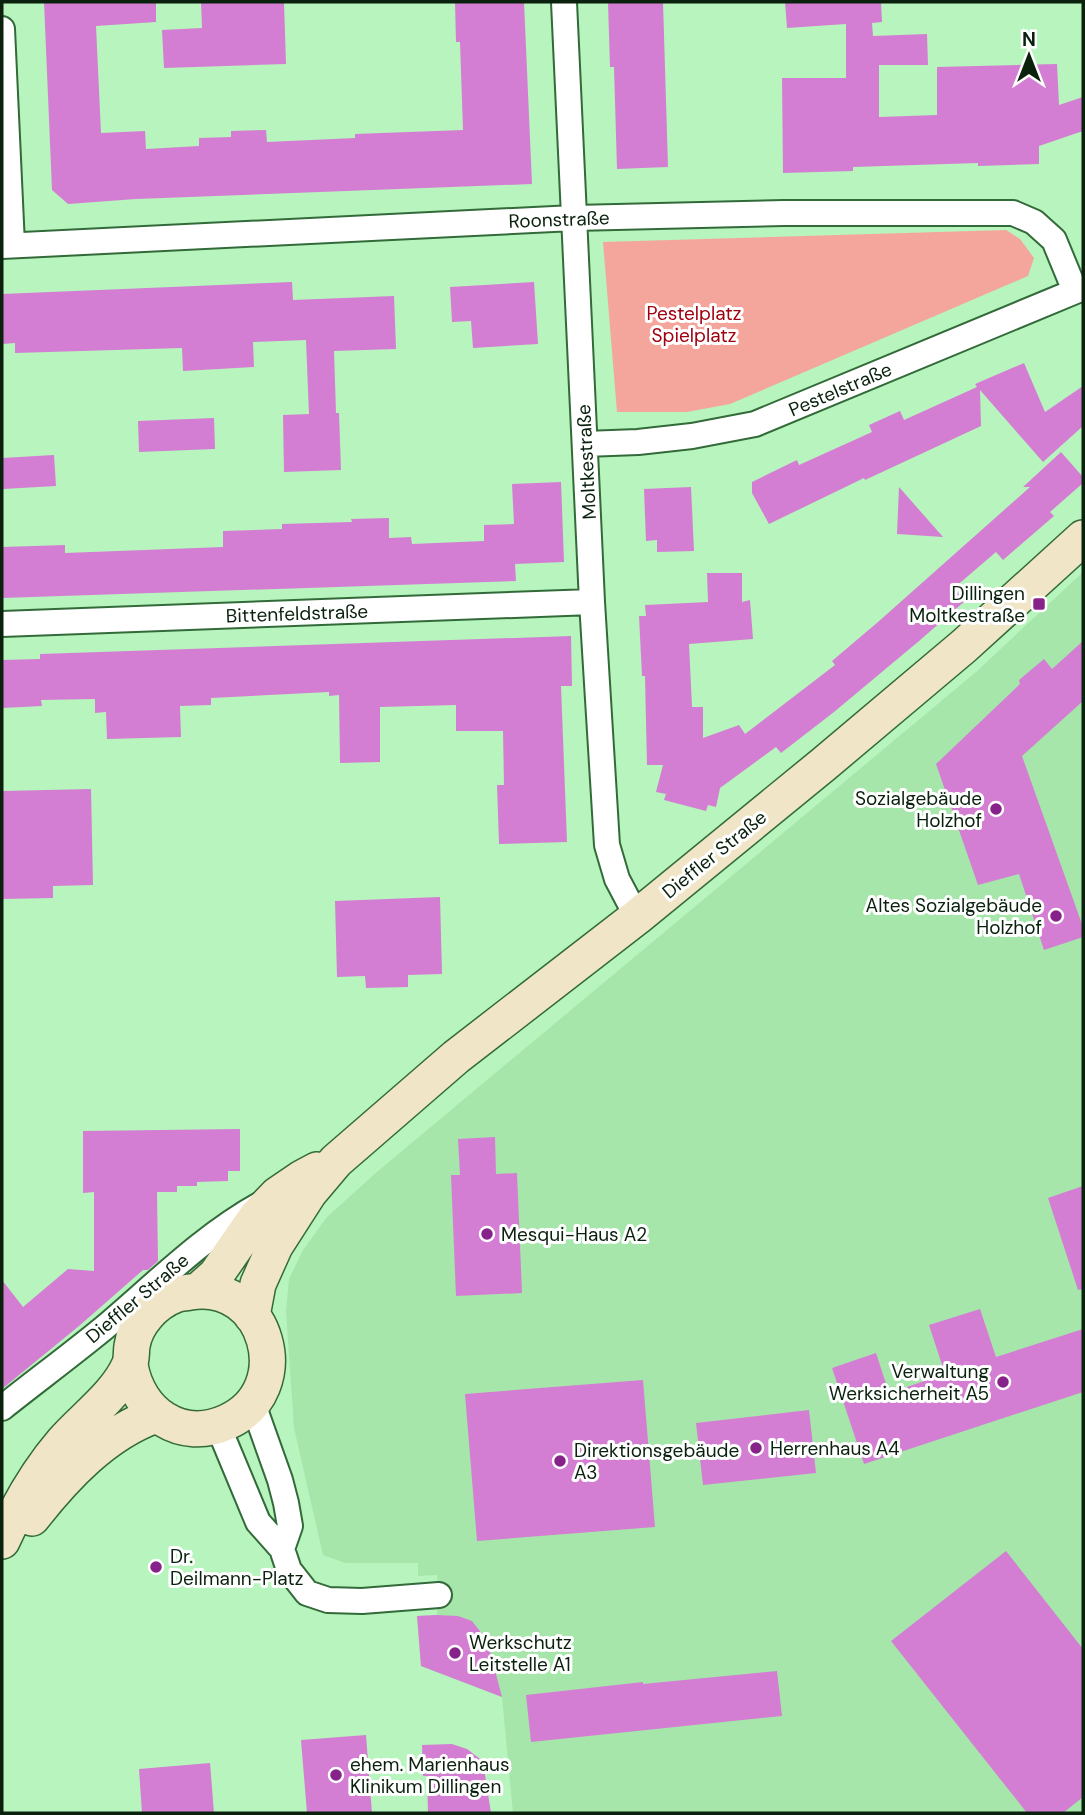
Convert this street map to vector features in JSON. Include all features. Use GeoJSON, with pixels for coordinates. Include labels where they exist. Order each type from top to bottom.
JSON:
{"type":"FeatureCollection","features":[{"type":"Feature","properties":{"kind":"main road","name":"Dieffler Straße"},"geometry":{"type":"LineString","coordinates":[[252,1316],[258,1284],[275,1247],[309,1193],[336,1161],[456,1057],[637,917],[814,772],[964,646],[1083,538]]}},
{"type":"Feature","properties":{"kind":"main road","name":"Dieffler Straße"},"geometry":{"type":"LineString","coordinates":[[198,1291],[216,1275],[257,1216],[278,1195],[302,1178],[336,1161]]}},
{"type":"Feature","properties":{"kind":"main road"},"geometry":{"type":"LineString","coordinates":[[210,1292],[222,1295],[243,1307],[252,1316],[262,1332],[268,1350],[268,1369],[263,1387],[253,1404],[237,1418],[218,1426],[200,1429],[182,1427],[156,1415],[138,1392],[130,1365],[132,1343],[141,1323],[156,1306],[175,1295],[210,1292]]}},
{"type":"Feature","properties":{"kind":"main road"},"geometry":{"type":"LineString","coordinates":[[7,1535],[44,1466],[114,1389],[130,1365]]}},
{"type":"Feature","properties":{"kind":"main road"},"geometry":{"type":"LineString","coordinates":[[7,1535],[84,1461],[120,1432],[156,1415]]}},
{"type":"Feature","properties":{"kind":"street","name":"Moltkestraße"},"geometry":{"type":"LineString","coordinates":[[564,2],[592,601],[607,845],[617,879],[637,917]]}},
{"type":"Feature","properties":{"kind":"street"},"geometry":{"type":"LineString","coordinates":[[2,29],[7,245]]}},
{"type":"Feature","properties":{"kind":"street","name":"Roonstraße"},"geometry":{"type":"LineString","coordinates":[[7,245],[574,218],[784,213],[1013,213],[1034,222],[1054,240],[1079,290]]}},
{"type":"Feature","properties":{"kind":"street","name":"Pestelstraße"},"geometry":{"type":"LineString","coordinates":[[585,444],[679,438],[755,424],[1079,290]]}},
{"type":"Feature","properties":{"kind":"street","name":"Bittenfeldstraße"},"geometry":{"type":"LineString","coordinates":[[2,624],[592,601]]}},
{"type":"Feature","properties":{"kind":"street","name":"Dieffler Straße"},"geometry":{"type":"LineString","coordinates":[[2,1408],[103,1329],[208,1239],[237,1217],[278,1195]]}},
{"type":"Feature","properties":{"kind":"street"},"geometry":{"type":"LineString","coordinates":[[253,1404],[286,1503],[290,1526],[282,1549]]}},
{"type":"Feature","properties":{"kind":"street"},"geometry":{"type":"LineString","coordinates":[[218,1426],[258,1522],[282,1549],[289,1570],[307,1593],[328,1600],[362,1601],[439,1595]]}},
{"type":"Feature","properties":{"kind":"shaded area"},"geometry":{"type":"Polygon","coordinates":[[[1083,572],[1083,1813],[513,1813],[502,1697],[421,1666],[417,1616],[437,1615],[437,1575],[418,1576],[418,1563],[345,1563],[323,1555],[294,1428],[286,1311],[289,1279],[303,1250],[327,1217],[378,1171],[976,672],[1083,572]]]}},
{"type":"Feature","properties":{"kind":"green space","name":"Pestelplatz Spielplatz"},"geometry":{"type":"Polygon","coordinates":[[[1006,230],[1020,239],[1034,258],[1028,276],[730,404],[687,412],[617,412],[603,242],[1006,230]]]}},
{"type":"Feature","properties":{"kind":"building"},"geometry":{"type":"Polygon","coordinates":[[[44,2],[156,2],[156,22],[96,26],[101,133],[145,131],[146,149],[199,146],[199,138],[231,137],[231,131],[266,130],[267,142],[355,138],[355,134],[463,130],[460,42],[456,42],[455,2],[524,2],[532,184],[68,204],[52,190],[44,2]]]}},
{"type":"Feature","properties":{"kind":"building"},"geometry":{"type":"Polygon","coordinates":[[[201,2],[284,2],[286,64],[164,68],[162,30],[202,28],[201,2]]]}},
{"type":"Feature","properties":{"kind":"building"},"geometry":{"type":"Polygon","coordinates":[[[608,2],[663,2],[668,167],[617,169],[614,67],[610,67],[608,2]]]}},
{"type":"Feature","properties":{"kind":"building"},"geometry":{"type":"Polygon","coordinates":[[[785,2],[881,2],[882,22],[872,23],[873,36],[927,34],[928,65],[879,65],[879,117],[937,115],[937,67],[1057,64],[1059,105],[1083,97],[1083,131],[1039,146],[1039,164],[853,167],[853,171],[783,173],[782,78],[846,78],[846,24],[787,28],[785,2]]]}},
{"type":"Feature","properties":{"kind":"building"},"geometry":{"type":"Polygon","coordinates":[[[292,282],[293,300],[394,296],[396,349],[334,351],[341,470],[284,472],[283,415],[309,414],[306,340],[253,342],[254,367],[183,371],[182,348],[15,353],[15,343],[2,344],[2,294],[292,282]]]}},
{"type":"Feature","properties":{"kind":"building"},"geometry":{"type":"Polygon","coordinates":[[[534,282],[538,344],[473,348],[471,321],[452,322],[450,287],[534,282]]]}},
{"type":"Feature","properties":{"kind":"building"},"geometry":{"type":"Polygon","coordinates":[[[1024,363],[1045,412],[1083,386],[1083,426],[1043,462],[980,390],[981,426],[769,524],[752,493],[752,482],[797,460],[799,465],[872,432],[869,425],[900,411],[904,420],[1024,363]]]}},
{"type":"Feature","properties":{"kind":"building"},"geometry":{"type":"Polygon","coordinates":[[[214,418],[215,449],[139,452],[138,421],[214,418]]]}},
{"type":"Feature","properties":{"kind":"building"},"geometry":{"type":"Polygon","coordinates":[[[1061,452],[1083,477],[1083,483],[1050,512],[1054,516],[1003,560],[996,552],[954,588],[965,601],[919,641],[781,753],[776,747],[720,788],[716,807],[708,805],[706,811],[664,800],[666,794],[656,792],[663,765],[647,765],[645,676],[642,676],[639,616],[646,616],[645,605],[708,602],[707,573],[742,573],[742,602],[750,600],[753,639],[689,644],[692,707],[703,707],[703,738],[739,725],[745,734],[835,665],[832,661],[1030,487],[1023,487],[1061,452]]]}},
{"type":"Feature","properties":{"kind":"building"},"geometry":{"type":"Polygon","coordinates":[[[54,455],[56,486],[3,489],[2,458],[54,455]]]}},
{"type":"Feature","properties":{"kind":"building"},"geometry":{"type":"Polygon","coordinates":[[[561,482],[564,562],[515,564],[516,581],[2,598],[2,547],[65,545],[65,553],[223,547],[223,531],[282,529],[282,524],[389,518],[389,538],[411,537],[412,544],[484,541],[484,525],[514,524],[512,484],[561,482]]]}},
{"type":"Feature","properties":{"kind":"building"},"geometry":{"type":"Polygon","coordinates":[[[691,487],[694,551],[657,552],[657,540],[646,541],[644,489],[691,487]]]}},
{"type":"Feature","properties":{"kind":"building"},"geometry":{"type":"Polygon","coordinates":[[[899,487],[943,537],[897,534],[899,487]]]}},
{"type":"Feature","properties":{"kind":"building"},"geometry":{"type":"Polygon","coordinates":[[[571,636],[572,686],[561,686],[567,842],[499,844],[497,785],[504,785],[503,731],[456,731],[456,705],[380,707],[380,762],[340,763],[339,695],[329,696],[329,692],[211,698],[211,705],[180,706],[181,737],[107,739],[106,712],[95,713],[95,699],[41,700],[42,706],[2,708],[2,660],[40,659],[40,654],[571,636]]]}},
{"type":"Feature","properties":{"kind":"building","name":"Sozialgebäude Holzhof"},"geometry":{"type":"Polygon","coordinates":[[[1083,641],[1083,701],[1022,756],[1083,927],[1083,937],[1044,950],[1019,874],[978,885],[936,764],[1020,684],[1019,680],[1044,659],[1052,669],[1083,641]]]}},
{"type":"Feature","properties":{"kind":"building"},"geometry":{"type":"Polygon","coordinates":[[[91,789],[93,885],[53,886],[53,898],[2,899],[2,791],[91,789]]]}},
{"type":"Feature","properties":{"kind":"building"},"geometry":{"type":"Polygon","coordinates":[[[440,897],[442,974],[408,975],[408,987],[366,988],[365,976],[337,977],[335,901],[440,897]]]}},
{"type":"Feature","properties":{"kind":"building"},"geometry":{"type":"Polygon","coordinates":[[[240,1129],[240,1171],[228,1171],[228,1181],[197,1182],[197,1186],[177,1186],[177,1192],[157,1192],[158,1261],[148,1270],[143,1270],[2,1389],[2,1280],[23,1307],[68,1269],[94,1271],[94,1192],[83,1193],[83,1131],[240,1129]]]}},
{"type":"Feature","properties":{"kind":"building","name":"Mesqui-Haus A2"},"geometry":{"type":"Polygon","coordinates":[[[495,1137],[496,1174],[517,1173],[522,1293],[456,1296],[451,1175],[460,1175],[458,1139],[495,1137]]]}},
{"type":"Feature","properties":{"kind":"building"},"geometry":{"type":"Polygon","coordinates":[[[1083,1186],[1083,1289],[1078,1290],[1048,1198],[1083,1186]]]}},
{"type":"Feature","properties":{"kind":"building","name":"Verwaltung Werksicherheit A5"},"geometry":{"type":"Polygon","coordinates":[[[980,1309],[996,1357],[1083,1329],[1083,1392],[864,1464],[832,1368],[876,1353],[889,1393],[945,1374],[929,1325],[980,1309]]]}},
{"type":"Feature","properties":{"kind":"building","name":"Direktionsgebäude A3"},"geometry":{"type":"Polygon","coordinates":[[[643,1380],[655,1527],[477,1541],[465,1394],[643,1380]]]}},
{"type":"Feature","properties":{"kind":"building","name":"Herrenhaus A4"},"geometry":{"type":"Polygon","coordinates":[[[809,1410],[816,1473],[703,1485],[696,1423],[809,1410]]]}},
{"type":"Feature","properties":{"kind":"building"},"geometry":{"type":"Polygon","coordinates":[[[1006,1551],[1083,1649],[1083,1797],[1063,1813],[1027,1813],[891,1641],[1006,1551]]]}},
{"type":"Feature","properties":{"kind":"building","name":"Werkschutz Leitstelle A1"},"geometry":{"type":"Polygon","coordinates":[[[417,1616],[458,1616],[472,1621],[487,1640],[502,1697],[421,1666],[417,1616]]]}},
{"type":"Feature","properties":{"kind":"building"},"geometry":{"type":"Polygon","coordinates":[[[777,1671],[782,1716],[531,1742],[526,1695],[777,1671]]]}},
{"type":"Feature","properties":{"kind":"building","name":"ehem. Marienhaus Klinikum Dillingen"},"geometry":{"type":"Polygon","coordinates":[[[366,1735],[372,1813],[307,1813],[301,1740],[366,1735]]]}},
{"type":"Feature","properties":{"kind":"building","name":"ehem. Marienhaus Klinikum Dillingen"},"geometry":{"type":"Polygon","coordinates":[[[452,1744],[467,1749],[479,1758],[484,1768],[491,1813],[428,1813],[427,1776],[423,1776],[422,1745],[452,1744]]]}},
{"type":"Feature","properties":{"kind":"building"},"geometry":{"type":"Polygon","coordinates":[[[210,1763],[214,1813],[142,1813],[139,1769],[210,1763]]]}},
{"type":"Feature","properties":{"kind":"place","name":"Dillingen Moltkestraße"},"geometry":{"type":"Point","coordinates":[1039,604]}},
{"type":"Feature","properties":{"kind":"place","name":"Sozialgebäude Holzhof"},"geometry":{"type":"Point","coordinates":[996,809]}},
{"type":"Feature","properties":{"kind":"place","name":"Altes Sozialgebäude Holzhof"},"geometry":{"type":"Point","coordinates":[1056,916]}},
{"type":"Feature","properties":{"kind":"place","name":"Mesqui-Haus A2"},"geometry":{"type":"Point","coordinates":[487,1234]}},
{"type":"Feature","properties":{"kind":"place","name":"Verwaltung Werksicherheit A5"},"geometry":{"type":"Point","coordinates":[1003,1382]}},
{"type":"Feature","properties":{"kind":"place","name":"Herrenhaus A4"},"geometry":{"type":"Point","coordinates":[756,1448]}},
{"type":"Feature","properties":{"kind":"place","name":"Direktionsgebäude A3"},"geometry":{"type":"Point","coordinates":[560,1461]}},
{"type":"Feature","properties":{"kind":"place","name":"Dr. Deilmann-Platz"},"geometry":{"type":"Point","coordinates":[156,1567]}},
{"type":"Feature","properties":{"kind":"place","name":"Werkschutz Leitstelle A1"},"geometry":{"type":"Point","coordinates":[455,1653]}},
{"type":"Feature","properties":{"kind":"place","name":"ehem. Marienhaus Klinikum Dillingen"},"geometry":{"type":"Point","coordinates":[336,1775]}}]}
